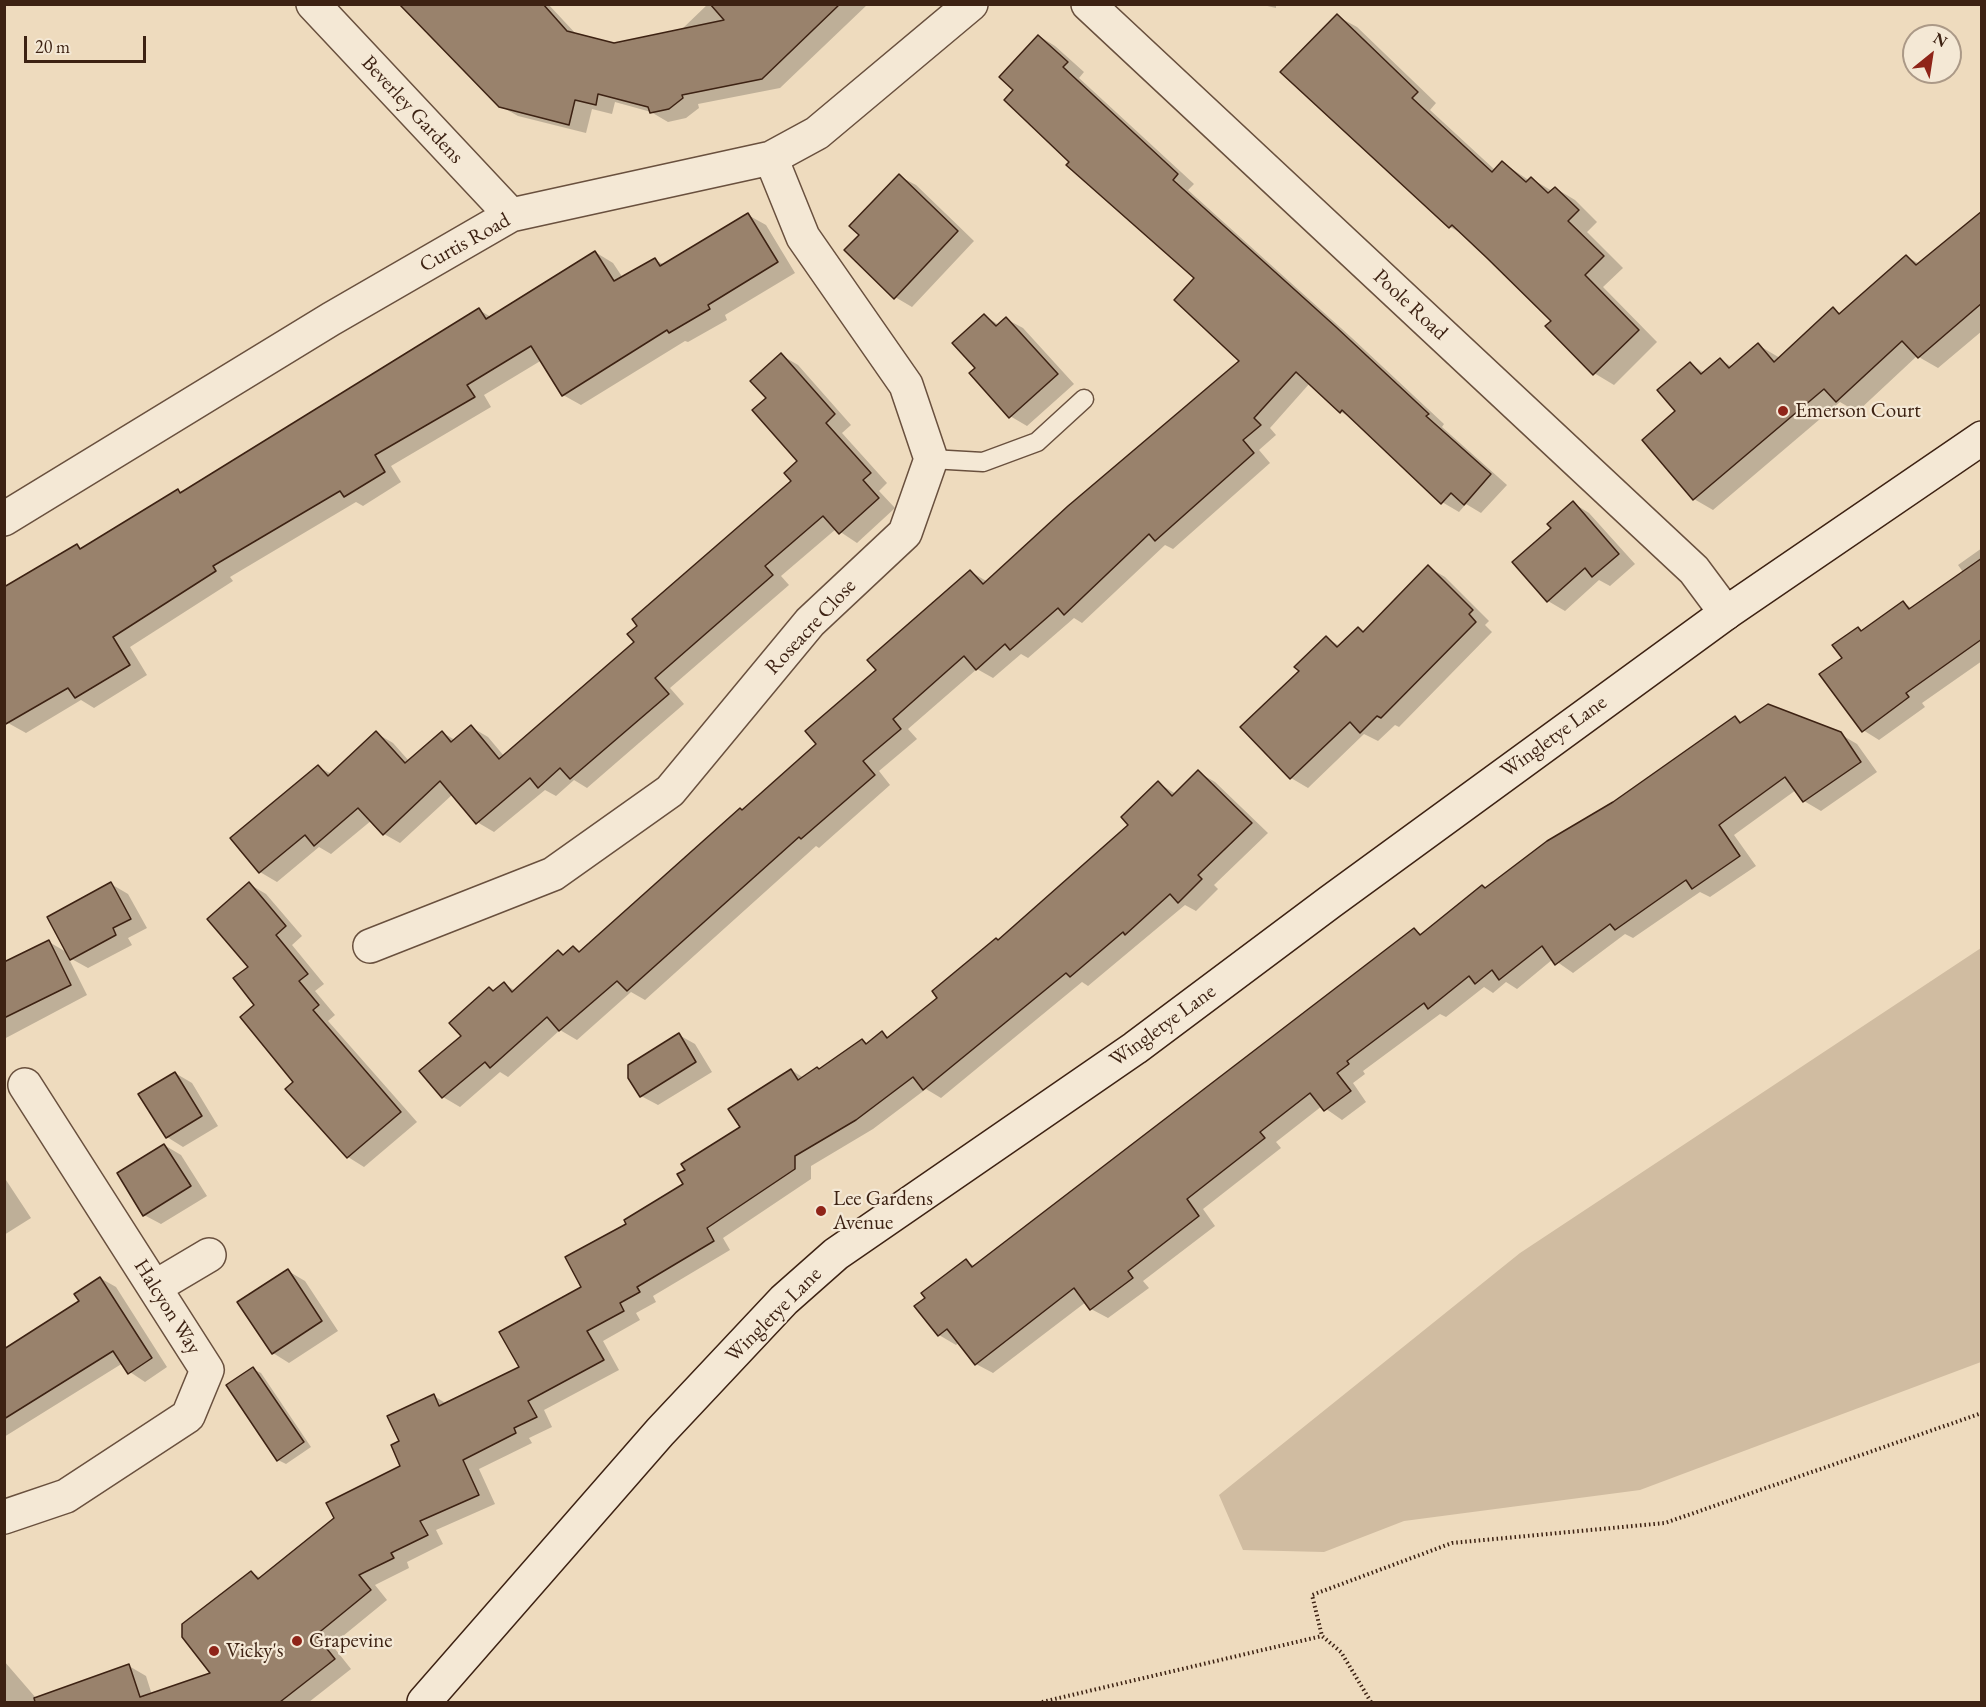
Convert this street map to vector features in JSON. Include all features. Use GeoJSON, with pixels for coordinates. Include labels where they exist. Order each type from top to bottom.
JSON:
{"type":"FeatureCollection","features":[{"type":"Feature","properties":{"kind":"street","name":"Beverley Gardens"},"geometry":{"type":"LineString","coordinates":[[313,4],[512,215]]}},
{"type":"Feature","properties":{"kind":"street","name":"Curtis Road"},"geometry":{"type":"LineString","coordinates":[[4,519],[321,325],[512,215],[771,158],[817,133],[971,4]]}},
{"type":"Feature","properties":{"kind":"street","name":"Poole Road"},"geometry":{"type":"LineString","coordinates":[[1088,4],[1694,570],[1726,613]]}},
{"type":"Feature","properties":{"kind":"street"},"geometry":{"type":"LineString","coordinates":[[771,158],[803,237],[906,385],[932,459]]}},
{"type":"Feature","properties":{"kind":"street","name":"Wingletye Lane"},"geometry":{"type":"LineString","coordinates":[[424,1702],[660,1432],[784,1300],[836,1254],[1135,1048],[1377,867],[1726,613],[1982,438]]}},
{"type":"Feature","properties":{"kind":"street","name":"Roseacre Close"},"geometry":{"type":"LineString","coordinates":[[370,946],[553,874],[670,791],[810,622],[904,533],[932,459]]}},
{"type":"Feature","properties":{"kind":"street","name":"Halcyon Way"},"geometry":{"type":"LineString","coordinates":[[4,1517],[66,1496],[188,1416],[207,1370],[25,1085]]}},
{"type":"Feature","properties":{"kind":"street"},"geometry":{"type":"LineString","coordinates":[[155,1287],[209,1255]]}},
{"type":"Feature","properties":{"kind":"lane"},"geometry":{"type":"LineString","coordinates":[[932,459],[983,462],[1037,442],[1084,399]]}},
{"type":"Feature","properties":{"kind":"path"},"geometry":{"type":"LineString","coordinates":[[1371,1702],[1341,1652],[1322,1636],[1312,1595],[1452,1543],[1665,1523],[1982,1413]]}},
{"type":"Feature","properties":{"kind":"path"},"geometry":{"type":"LineString","coordinates":[[1042,1702],[1322,1636]]}},
{"type":"Feature","properties":{"kind":"shaded area"},"geometry":{"type":"Polygon","coordinates":[[[1981,948],[1981,1362],[1640,1490],[1404,1521],[1324,1552],[1243,1550],[1219,1495],[1520,1253],[1981,948]]]}},
{"type":"Feature","properties":{"kind":"building"},"geometry":{"type":"Polygon","coordinates":[[[399,4],[543,4],[567,31],[614,43],[724,20],[710,4],[840,4],[762,79],[682,95],[683,98],[669,109],[650,113],[648,107],[598,94],[596,105],[575,100],[569,125],[499,107],[399,4]]]}},
{"type":"Feature","properties":{"kind":"building"},"geometry":{"type":"Polygon","coordinates":[[[1337,14],[1418,92],[1412,98],[1492,172],[1502,161],[1526,182],[1531,177],[1548,193],[1555,187],[1579,210],[1568,221],[1604,256],[1585,275],[1639,330],[1593,375],[1545,326],[1551,321],[1487,258],[1452,225],[1449,228],[1280,72],[1337,14]]]}},
{"type":"Feature","properties":{"kind":"building"},"geometry":{"type":"Polygon","coordinates":[[[1038,35],[1068,62],[1063,67],[1178,174],[1173,180],[1336,327],[1429,414],[1426,416],[1491,474],[1464,505],[1451,493],[1441,504],[1342,410],[1340,413],[1296,372],[1254,418],[1261,425],[1243,440],[1254,453],[1155,541],[1149,534],[1064,615],[1058,608],[1010,650],[1005,644],[976,670],[964,656],[893,719],[901,729],[863,761],[875,775],[801,839],[799,837],[627,991],[617,981],[559,1031],[547,1017],[490,1068],[485,1062],[442,1098],[419,1071],[461,1036],[449,1023],[489,987],[493,991],[504,982],[512,992],[558,950],[563,955],[573,946],[579,952],[740,808],[742,810],[816,744],[805,731],[876,670],[867,660],[970,570],[983,584],[1068,506],[1239,361],[1174,300],[1194,278],[1066,165],[1069,162],[1004,100],[1013,90],[999,77],[1038,35]]]}},
{"type":"Feature","properties":{"kind":"building"},"geometry":{"type":"Polygon","coordinates":[[[899,174],[958,231],[894,299],[844,250],[859,235],[849,226],[899,174]]]}},
{"type":"Feature","properties":{"kind":"building"},"geometry":{"type":"Polygon","coordinates":[[[1982,211],[1982,303],[1918,358],[1902,341],[1836,402],[1824,389],[1693,500],[1642,440],[1675,411],[1657,390],[1690,362],[1701,374],[1720,358],[1729,368],[1758,343],[1774,362],[1833,307],[1839,314],[1906,255],[1916,265],[1982,211]]]}},
{"type":"Feature","properties":{"kind":"building"},"geometry":{"type":"Polygon","coordinates":[[[748,213],[778,262],[708,305],[710,309],[669,333],[667,330],[562,396],[531,346],[467,385],[475,397],[375,455],[385,472],[344,497],[340,491],[213,566],[216,571],[113,637],[130,665],[75,698],[68,688],[4,725],[4,587],[77,544],[80,549],[178,489],[180,493],[479,308],[486,319],[595,251],[614,281],[655,258],[660,266],[748,213]]]}},
{"type":"Feature","properties":{"kind":"building"},"geometry":{"type":"Polygon","coordinates":[[[984,314],[996,326],[1006,317],[1058,374],[1009,418],[969,373],[975,368],[952,343],[984,314]]]}},
{"type":"Feature","properties":{"kind":"building"},"geometry":{"type":"Polygon","coordinates":[[[781,353],[835,414],[826,423],[871,473],[863,480],[879,498],[839,534],[823,516],[765,566],[773,575],[655,678],[669,694],[570,779],[560,768],[538,788],[530,778],[476,824],[440,781],[383,835],[358,808],[314,846],[305,835],[259,873],[230,838],[318,765],[328,776],[376,731],[405,763],[442,731],[451,742],[471,725],[499,759],[634,642],[627,634],[637,626],[632,619],[791,481],[784,473],[797,461],[752,410],[766,398],[750,381],[781,353]]]}},
{"type":"Feature","properties":{"kind":"building"},"geometry":{"type":"Polygon","coordinates":[[[1573,501],[1619,554],[1592,577],[1585,568],[1547,602],[1512,562],[1551,528],[1547,524],[1573,501]]]}},
{"type":"Feature","properties":{"kind":"building"},"geometry":{"type":"Polygon","coordinates":[[[1982,558],[1982,639],[1906,693],[1909,697],[1862,732],[1819,674],[1842,658],[1832,645],[1858,627],[1861,631],[1903,601],[1909,609],[1982,558]]]}},
{"type":"Feature","properties":{"kind":"building"},"geometry":{"type":"Polygon","coordinates":[[[1428,565],[1473,610],[1469,614],[1476,622],[1381,718],[1377,716],[1360,733],[1350,722],[1290,779],[1240,727],[1299,671],[1294,667],[1326,636],[1337,647],[1358,627],[1363,632],[1428,565]]]}},
{"type":"Feature","properties":{"kind":"building"},"geometry":{"type":"Polygon","coordinates":[[[1768,704],[1841,732],[1861,762],[1803,802],[1785,777],[1719,825],[1740,856],[1692,889],[1686,880],[1615,930],[1610,924],[1555,965],[1542,946],[1499,980],[1492,970],[1475,984],[1469,976],[1428,1009],[1424,1003],[1347,1061],[1349,1064],[1337,1073],[1351,1091],[1324,1111],[1310,1093],[1260,1132],[1265,1138],[1187,1199],[1199,1216],[1128,1271],[1133,1278],[1090,1310],[1074,1288],[975,1365],[947,1329],[938,1336],[914,1306],[925,1298],[921,1293],[966,1259],[972,1267],[1414,928],[1420,935],[1482,885],[1485,888],[1547,841],[1613,802],[1735,716],[1740,723],[1768,704]]]}},
{"type":"Feature","properties":{"kind":"building"},"geometry":{"type":"Polygon","coordinates":[[[1198,770],[1252,823],[1198,875],[1202,879],[1178,903],[1170,894],[1125,935],[1123,932],[1070,977],[1066,973],[923,1090],[913,1077],[856,1120],[795,1156],[795,1169],[707,1228],[714,1241],[637,1287],[640,1292],[620,1303],[624,1311],[587,1331],[604,1360],[528,1401],[537,1417],[514,1428],[516,1433],[463,1460],[479,1495],[420,1521],[428,1535],[391,1553],[394,1558],[359,1575],[371,1590],[316,1635],[335,1659],[280,1702],[35,1702],[34,1698],[129,1664],[140,1697],[210,1673],[182,1637],[182,1624],[251,1571],[258,1579],[334,1518],[326,1503],[400,1466],[391,1445],[399,1441],[387,1416],[434,1394],[439,1406],[519,1367],[499,1332],[581,1287],[565,1257],[626,1224],[624,1220],[683,1184],[677,1174],[685,1170],[681,1164],[740,1127],[728,1109],[791,1069],[798,1080],[817,1067],[819,1069],[862,1039],[866,1044],[882,1031],[887,1038],[937,998],[932,991],[996,938],[998,940],[1128,825],[1121,817],[1158,781],[1172,796],[1198,770]]]}},
{"type":"Feature","properties":{"kind":"building"},"geometry":{"type":"Polygon","coordinates":[[[111,882],[131,919],[113,928],[116,935],[70,960],[47,917],[111,882]]]}},
{"type":"Feature","properties":{"kind":"building"},"geometry":{"type":"Polygon","coordinates":[[[249,882],[286,926],[276,935],[308,974],[299,981],[319,1005],[313,1010],[401,1112],[347,1158],[285,1089],[293,1082],[240,1017],[254,1005],[233,978],[248,967],[207,919],[249,882]]]}},
{"type":"Feature","properties":{"kind":"building"},"geometry":{"type":"Polygon","coordinates":[[[49,940],[71,985],[4,1018],[4,962],[49,940]]]}},
{"type":"Feature","properties":{"kind":"building"},"geometry":{"type":"Polygon","coordinates":[[[679,1033],[696,1062],[640,1097],[628,1078],[628,1065],[679,1033]]]}},
{"type":"Feature","properties":{"kind":"building"},"geometry":{"type":"Polygon","coordinates":[[[175,1072],[202,1116],[166,1138],[138,1094],[175,1072]]]}},
{"type":"Feature","properties":{"kind":"building"},"geometry":{"type":"Polygon","coordinates":[[[164,1144],[191,1186],[143,1216],[117,1173],[164,1144]]]}},
{"type":"Feature","properties":{"kind":"building"},"geometry":{"type":"Polygon","coordinates":[[[288,1269],[322,1321],[272,1354],[237,1302],[288,1269]]]}},
{"type":"Feature","properties":{"kind":"building"},"geometry":{"type":"Polygon","coordinates":[[[100,1277],[152,1358],[128,1374],[113,1351],[4,1419],[4,1349],[79,1301],[74,1294],[100,1277]]]}},
{"type":"Feature","properties":{"kind":"building"},"geometry":{"type":"Polygon","coordinates":[[[253,1367],[304,1442],[277,1461],[226,1385],[253,1367]]]}},
{"type":"Feature","properties":{"kind":"place","name":"Emerson Court"},"geometry":{"type":"Point","coordinates":[1783,411]}},
{"type":"Feature","properties":{"kind":"place","name":"Lee Gardens Avenue"},"geometry":{"type":"Point","coordinates":[821,1211]}},
{"type":"Feature","properties":{"kind":"place","name":"Grapevine"},"geometry":{"type":"Point","coordinates":[297,1641]}},
{"type":"Feature","properties":{"kind":"place","name":"Vicky's"},"geometry":{"type":"Point","coordinates":[214,1651]}}]}
